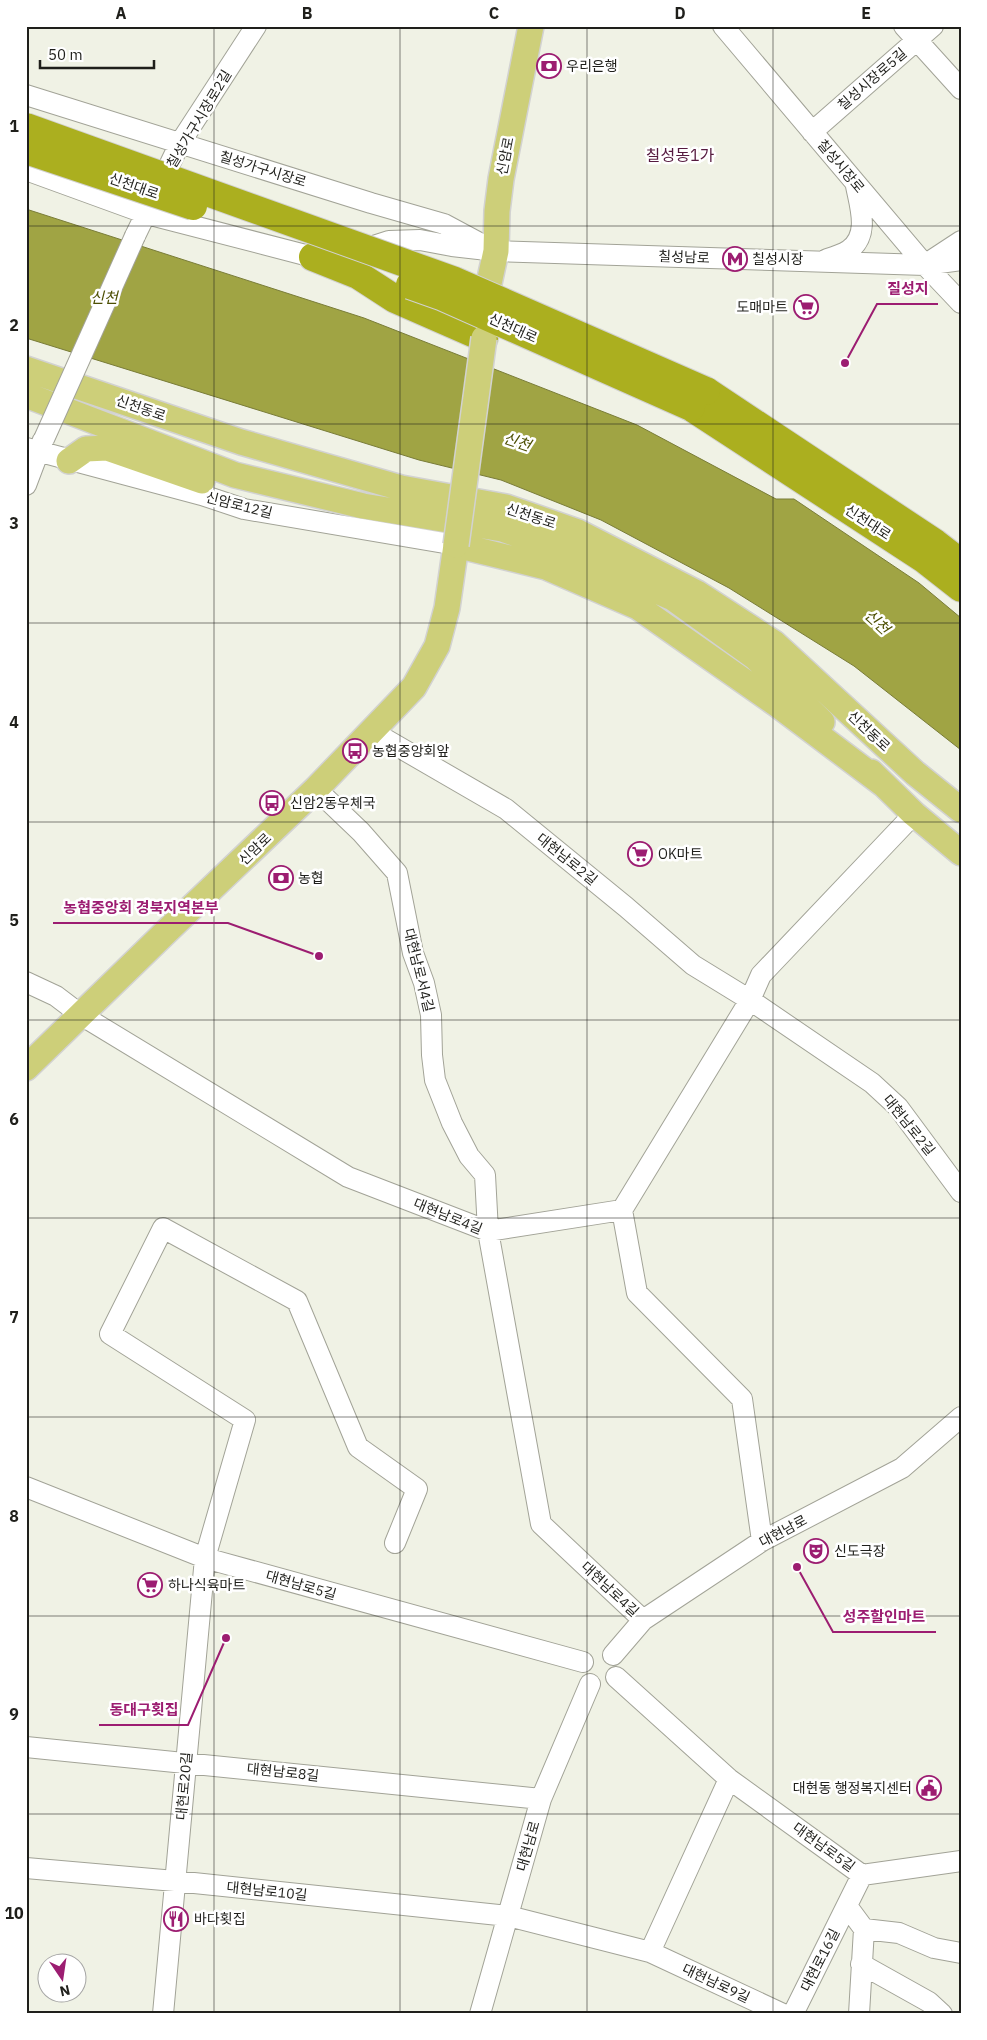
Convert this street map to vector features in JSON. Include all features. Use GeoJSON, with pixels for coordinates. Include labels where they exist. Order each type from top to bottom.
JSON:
{"type":"FeatureCollection","features":[{"type":"Feature","properties":{"kind":"highway","name":"신천대로"},"geometry":{"type":"LineString","coordinates":[[26,127],[454,281],[706,392],[935,543],[961,563]]}},
{"type":"Feature","properties":{"kind":"highway","name":"신천대로"},"geometry":{"type":"LineString","coordinates":[[26,150],[160,195],[441,296],[691,407],[924,559],[961,588]]}},
{"type":"Feature","properties":{"kind":"highway"},"geometry":{"type":"LineString","coordinates":[[313,257],[358,275],[395,299],[484,338]]}},
{"type":"Feature","properties":{"kind":"main road","name":"신암로"},"geometry":{"type":"LineString","coordinates":[[26,1068],[373,732],[414,687],[437,646],[446,608],[456,545],[484,338],[488,288],[496,251],[497,211],[501,179],[531,26]]}},
{"type":"Feature","properties":{"kind":"main road","name":"신천동로"},"geometry":{"type":"LineString","coordinates":[[26,369],[241,442],[401,488],[506,507],[578,532],[697,593],[774,643],[915,773],[961,810]]}},
{"type":"Feature","properties":{"kind":"main road","name":"신천동로"},"geometry":{"type":"LineString","coordinates":[[31,399],[235,475],[363,506],[502,529],[570,553],[673,598],[755,657],[914,814],[961,854]]}},
{"type":"Feature","properties":{"kind":"main road"},"geometry":{"type":"LineString","coordinates":[[69,461],[86,449],[107,448],[220,487],[274,497],[363,506]]}},
{"type":"Feature","properties":{"kind":"main road"},"geometry":{"type":"LineString","coordinates":[[456,545],[546,568],[638,607],[778,705],[883,784]]}},
{"type":"Feature","properties":{"kind":"street","name":"칠성가구시장로2길"},"geometry":{"type":"LineString","coordinates":[[26,485],[36,447],[180,144],[256,26]]}},
{"type":"Feature","properties":{"kind":"street","name":"칠성시장로"},"geometry":{"type":"LineString","coordinates":[[723,26],[925,265],[961,303]]}},
{"type":"Feature","properties":{"kind":"street","name":"칠성시장로5길"},"geometry":{"type":"LineString","coordinates":[[812,132],[911,33],[933,26]]}},
{"type":"Feature","properties":{"kind":"street"},"geometry":{"type":"LineString","coordinates":[[911,33],[961,89]]}},
{"type":"Feature","properties":{"kind":"street","name":"칠성가구시장로"},"geometry":{"type":"LineString","coordinates":[[26,95],[444,224],[496,251]]}},
{"type":"Feature","properties":{"kind":"street"},"geometry":{"type":"LineString","coordinates":[[26,170],[147,214],[313,257]]}},
{"type":"Feature","properties":{"kind":"street"},"geometry":{"type":"LineString","coordinates":[[822,262],[850,250],[859,240],[862,231],[862,217],[856,184]]}},
{"type":"Feature","properties":{"kind":"street","name":"칠성남로"},"geometry":{"type":"LineString","coordinates":[[313,257],[350,253],[389,241],[420,240],[496,251],[925,265],[961,260]]}},
{"type":"Feature","properties":{"kind":"street"},"geometry":{"type":"LineString","coordinates":[[925,265],[961,241]]}},
{"type":"Feature","properties":{"kind":"street","name":"신암로12길"},"geometry":{"type":"LineString","coordinates":[[36,447],[69,461],[202,495],[244,508],[456,545]]}},
{"type":"Feature","properties":{"kind":"street","name":"대현남로2길"},"geometry":{"type":"LineString","coordinates":[[373,732],[506,809],[626,907],[693,965],[750,1000],[872,1083],[898,1107],[961,1192]]}},
{"type":"Feature","properties":{"kind":"street","name":"대현남로서4길"},"geometry":{"type":"LineString","coordinates":[[316,789],[397,872],[413,952],[431,1014],[435,1080],[452,1123],[468,1156],[486,1175],[488,1231]]}},
{"type":"Feature","properties":{"kind":"street"},"geometry":{"type":"LineString","coordinates":[[762,1541],[742,1399],[637,1293],[622,1210],[750,1000],[761,975],[914,814]]}},
{"type":"Feature","properties":{"kind":"street","name":"대현남로4길"},"geometry":{"type":"LineString","coordinates":[[26,982],[56,996],[80,1015],[348,1177],[488,1231],[541,1524],[643,1620]]}},
{"type":"Feature","properties":{"kind":"street"},"geometry":{"type":"LineString","coordinates":[[488,1231],[622,1210]]}},
{"type":"Feature","properties":{"kind":"street","name":"대현로20길"},"geometry":{"type":"LineString","coordinates":[[163,2014],[205,1558],[245,1420],[110,1334],[164,1228],[297,1301],[358,1446],[417,1489],[395,1542]]}},
{"type":"Feature","properties":{"kind":"street","name":"대현남로"},"geometry":{"type":"LineString","coordinates":[[613,1655],[643,1620],[762,1541],[902,1468],[961,1417]]}},
{"type":"Feature","properties":{"kind":"street","name":"대현남로5길"},"geometry":{"type":"LineString","coordinates":[[26,1486],[205,1558],[583,1662]]}},
{"type":"Feature","properties":{"kind":"street"},"geometry":{"type":"LineString","coordinates":[[596,1650],[602,1650],[613,1655],[619,1665],[613,1682],[602,1686],[590,1684],[582,1674],[583,1662],[586,1657],[596,1650]]}},
{"type":"Feature","properties":{"kind":"street","name":"대현남로5길"},"geometry":{"type":"LineString","coordinates":[[616,1677],[729,1779],[862,1875],[961,1861]]}},
{"type":"Feature","properties":{"kind":"street","name":"대현남로"},"geometry":{"type":"LineString","coordinates":[[480,2014],[540,1799],[590,1684]]}},
{"type":"Feature","properties":{"kind":"street","name":"대현남로8길"},"geometry":{"type":"LineString","coordinates":[[26,1747],[540,1799]]}},
{"type":"Feature","properties":{"kind":"street"},"geometry":{"type":"LineString","coordinates":[[650,1952],[729,1779]]}},
{"type":"Feature","properties":{"kind":"street","name":"대현남로10길"},"geometry":{"type":"LineString","coordinates":[[26,1868],[175,1881],[508,1916]]}},
{"type":"Feature","properties":{"kind":"street","name":"대현로16길"},"geometry":{"type":"LineString","coordinates":[[793,2014],[862,1875]]}},
{"type":"Feature","properties":{"kind":"street","name":"대현로16길"},"geometry":{"type":"LineString","coordinates":[[847,1906],[864,1929],[859,2014]]}},
{"type":"Feature","properties":{"kind":"street","name":"대현남로9길"},"geometry":{"type":"LineString","coordinates":[[508,1916],[650,1952],[783,2014]]}},
{"type":"Feature","properties":{"kind":"street"},"geometry":{"type":"LineString","coordinates":[[864,1929],[899,1933],[934,1948],[961,1953]]}},
{"type":"Feature","properties":{"kind":"street"},"geometry":{"type":"LineString","coordinates":[[861,1964],[929,2002],[942,2014]]}},
{"type":"Feature","properties":{"kind":"water","name":"신천"},"geometry":{"type":"Polygon","coordinates":[[[26,209],[364,318],[637,425],[776,499],[794,499],[919,583],[961,618],[961,750],[854,666],[729,588],[601,520],[501,480],[419,460],[26,338],[26,209]]]}},
{"type":"Feature","properties":{"kind":"place","name":"우리은행"},"geometry":{"type":"Point","coordinates":[549,66]}},
{"type":"Feature","properties":{"kind":"place","name":"칠성시장"},"geometry":{"type":"Point","coordinates":[735,259]}},
{"type":"Feature","properties":{"kind":"place","name":"도매마트"},"geometry":{"type":"Point","coordinates":[806,307]}},
{"type":"Feature","properties":{"kind":"place","name":"질성지"},"geometry":{"type":"Point","coordinates":[845,363]}},
{"type":"Feature","properties":{"kind":"place","name":"농협중앙회앞"},"geometry":{"type":"Point","coordinates":[355,751]}},
{"type":"Feature","properties":{"kind":"place","name":"신암2동우체국"},"geometry":{"type":"Point","coordinates":[272,803]}},
{"type":"Feature","properties":{"kind":"place","name":"OK마트"},"geometry":{"type":"Point","coordinates":[640,854]}},
{"type":"Feature","properties":{"kind":"place","name":"농협"},"geometry":{"type":"Point","coordinates":[281,878]}},
{"type":"Feature","properties":{"kind":"place","name":"농협중앙회 경북지역본부"},"geometry":{"type":"Point","coordinates":[319,956]}},
{"type":"Feature","properties":{"kind":"place","name":"신도극장"},"geometry":{"type":"Point","coordinates":[816,1551]}},
{"type":"Feature","properties":{"kind":"place","name":"성주할인마트"},"geometry":{"type":"Point","coordinates":[797,1567]}},
{"type":"Feature","properties":{"kind":"place","name":"하나식육마트"},"geometry":{"type":"Point","coordinates":[150,1585]}},
{"type":"Feature","properties":{"kind":"place","name":"동대구횟집"},"geometry":{"type":"Point","coordinates":[226,1638]}},
{"type":"Feature","properties":{"kind":"place","name":"대현동 행정복지센터"},"geometry":{"type":"Point","coordinates":[929,1788]}},
{"type":"Feature","properties":{"kind":"place","name":"바다횟집"},"geometry":{"type":"Point","coordinates":[176,1919]}},
{"type":"Feature","properties":{"kind":"district","name":"칠성동1가"},"geometry":{"type":"Point","coordinates":[680,155]}}]}
